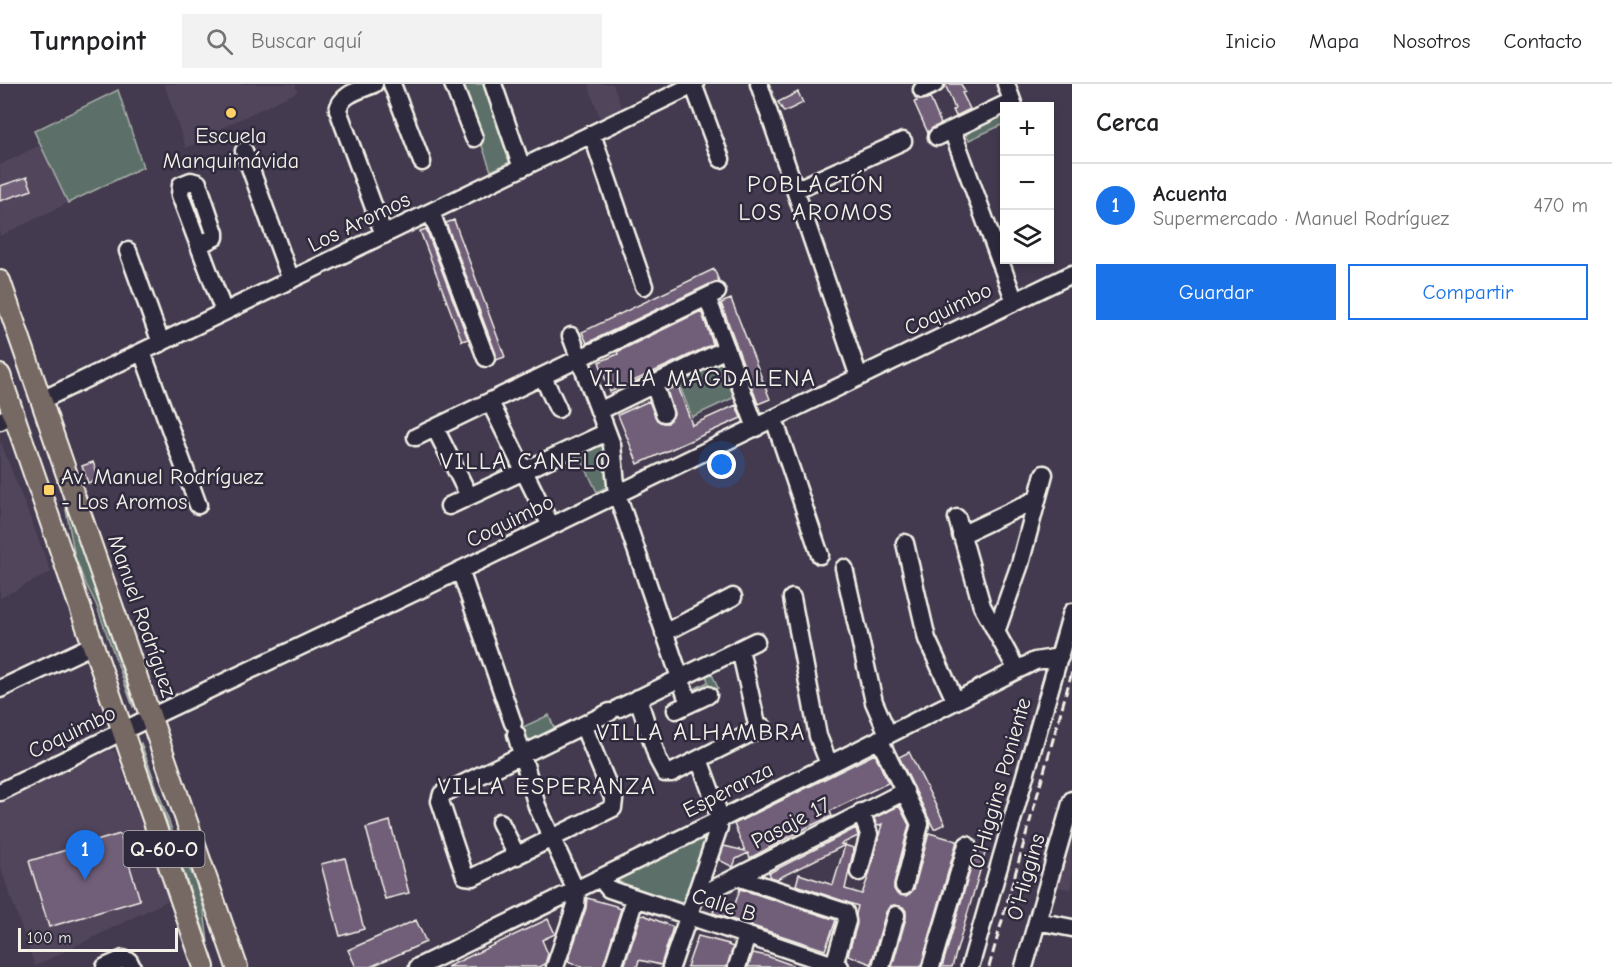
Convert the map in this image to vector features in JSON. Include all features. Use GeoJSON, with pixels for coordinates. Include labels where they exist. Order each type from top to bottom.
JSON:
{"type":"FeatureCollection","features":[{"type":"Feature","properties":{"kind":"main road","name":"Manuel Rodríguez"},"geometry":{"type":"LineString","coordinates":[[0,281],[237,967]]}},
{"type":"Feature","properties":{"kind":"main road","name":"Q-60-O"},"geometry":{"type":"LineString","coordinates":[[0,375],[7,418],[93,645],[204,967]]}},
{"type":"Feature","properties":{"kind":"street"},"geometry":{"type":"LineString","coordinates":[[374,84],[344,98],[338,110],[384,235]]}},
{"type":"Feature","properties":{"kind":"street"},"geometry":{"type":"LineString","coordinates":[[392,84],[422,162]]}},
{"type":"Feature","properties":{"kind":"street"},"geometry":{"type":"LineString","coordinates":[[453,84],[474,138]]}},
{"type":"Feature","properties":{"kind":"street"},"geometry":{"type":"LineString","coordinates":[[493,84],[522,168]]}},
{"type":"Feature","properties":{"kind":"street"},"geometry":{"type":"LineString","coordinates":[[694,84],[722,159]]}},
{"type":"Feature","properties":{"kind":"street","name":"Los Aromos"},"geometry":{"type":"LineString","coordinates":[[42,400],[694,84]]}},
{"type":"Feature","properties":{"kind":"street"},"geometry":{"type":"LineString","coordinates":[[759,84],[859,377]]}},
{"type":"Feature","properties":{"kind":"street"},"geometry":{"type":"LineString","coordinates":[[1006,84],[1012,102]]}},
{"type":"Feature","properties":{"kind":"street"},"geometry":{"type":"LineString","coordinates":[[1000,109],[944,133],[1015,302]]}},
{"type":"Feature","properties":{"kind":"street"},"geometry":{"type":"LineString","coordinates":[[592,134],[644,286]]}},
{"type":"Feature","properties":{"kind":"street"},"geometry":{"type":"LineString","coordinates":[[795,190],[903,141]]}},
{"type":"Feature","properties":{"kind":"street"},"geometry":{"type":"LineString","coordinates":[[244,151],[291,280]]}},
{"type":"Feature","properties":{"kind":"street"},"geometry":{"type":"LineString","coordinates":[[431,212],[486,358]]}},
{"type":"Feature","properties":{"kind":"street"},"geometry":{"type":"LineString","coordinates":[[199,245],[224,312]]}},
{"type":"Feature","properties":{"kind":"street"},"geometry":{"type":"LineString","coordinates":[[128,251],[161,343]]}},
{"type":"Feature","properties":{"kind":"street","name":"Coquimbo"},"geometry":{"type":"LineString","coordinates":[[0,792],[151,717],[756,428],[1072,274]]}},
{"type":"Feature","properties":{"kind":"street"},"geometry":{"type":"LineString","coordinates":[[416,437],[712,295],[726,350],[756,428]]}},
{"type":"Feature","properties":{"kind":"street"},"geometry":{"type":"LineString","coordinates":[[571,336],[614,453],[617,494],[679,678],[682,707],[708,695]]}},
{"type":"Feature","properties":{"kind":"street"},"geometry":{"type":"LineString","coordinates":[[599,411],[726,350]]}},
{"type":"Feature","properties":{"kind":"street"},"geometry":{"type":"LineString","coordinates":[[142,352],[198,505]]}},
{"type":"Feature","properties":{"kind":"street"},"geometry":{"type":"LineString","coordinates":[[543,377],[558,409]]}},
{"type":"Feature","properties":{"kind":"street"},"geometry":{"type":"LineString","coordinates":[[654,384],[664,413]]}},
{"type":"Feature","properties":{"kind":"street"},"geometry":{"type":"LineString","coordinates":[[490,402],[551,526]]}},
{"type":"Feature","properties":{"kind":"street"},"geometry":{"type":"LineString","coordinates":[[774,419],[820,555]]}},
{"type":"Feature","properties":{"kind":"street"},"geometry":{"type":"LineString","coordinates":[[435,428],[469,496]]}},
{"type":"Feature","properties":{"kind":"street"},"geometry":{"type":"LineString","coordinates":[[449,506],[607,432]]}},
{"type":"Feature","properties":{"kind":"street"},"geometry":{"type":"LineString","coordinates":[[996,632],[1020,564],[1044,474]]}},
{"type":"Feature","properties":{"kind":"street"},"geometry":{"type":"LineString","coordinates":[[961,535],[1037,499]]}},
{"type":"Feature","properties":{"kind":"street"},"geometry":{"type":"LineString","coordinates":[[957,518],[977,592],[1017,670]]}},
{"type":"Feature","properties":{"kind":"street"},"geometry":{"type":"LineString","coordinates":[[905,543],[927,639],[955,700]]}},
{"type":"Feature","properties":{"kind":"street"},"geometry":{"type":"LineString","coordinates":[[844,568],[883,737],[920,821],[904,886]]}},
{"type":"Feature","properties":{"kind":"street"},"geometry":{"type":"LineString","coordinates":[[460,570],[514,728],[537,806],[578,897],[554,966]]}},
{"type":"Feature","properties":{"kind":"street"},"geometry":{"type":"LineString","coordinates":[[664,633],[733,597]]}},
{"type":"Feature","properties":{"kind":"street"},"geometry":{"type":"LineString","coordinates":[[792,598],[818,736],[829,764]]}},
{"type":"Feature","properties":{"kind":"street","name":"O'Higgins Poniente"},"geometry":{"type":"LineString","coordinates":[[970,967],[1072,612]]}},
{"type":"Feature","properties":{"kind":"street"},"geometry":{"type":"LineString","coordinates":[[583,725],[614,805],[611,810],[473,877],[467,877],[463,873],[440,796],[521,755],[756,641]]}},
{"type":"Feature","properties":{"kind":"street"},"geometry":{"type":"LineString","coordinates":[[0,689],[93,645]]}},
{"type":"Feature","properties":{"kind":"street"},"geometry":{"type":"LineString","coordinates":[[638,699],[658,760],[665,773],[670,773],[699,759],[760,728],[740,649]]}},
{"type":"Feature","properties":{"kind":"street","name":"Esperanza"},"geometry":{"type":"LineString","coordinates":[[425,965],[1035,661],[1060,657]]}},
{"type":"Feature","properties":{"kind":"street"},"geometry":{"type":"LineString","coordinates":[[671,967],[718,830],[717,808],[699,759]]}},
{"type":"Feature","properties":{"kind":"street","name":"Pasaje 17"},"geometry":{"type":"LineString","coordinates":[[697,890],[706,892],[905,791]]}},
{"type":"Feature","properties":{"kind":"street","name":"O'Higgins"},"geometry":{"type":"LineString","coordinates":[[1024,967],[1071,805]]}},
{"type":"Feature","properties":{"kind":"street"},"geometry":{"type":"LineString","coordinates":[[859,872],[869,834],[861,812]]}},
{"type":"Feature","properties":{"kind":"street"},"geometry":{"type":"LineString","coordinates":[[500,822],[517,856]]}},
{"type":"Feature","properties":{"kind":"street"},"geometry":{"type":"LineString","coordinates":[[931,967],[967,845]]}},
{"type":"Feature","properties":{"kind":"street"},"geometry":{"type":"LineString","coordinates":[[737,877],[845,912],[847,921],[837,966]]}},
{"type":"Feature","properties":{"kind":"street","name":"Calle B"},"geometry":{"type":"LineString","coordinates":[[600,878],[606,888],[747,936],[798,960],[837,966]]}},
{"type":"Feature","properties":{"kind":"street"},"geometry":{"type":"LineString","coordinates":[[613,967],[635,899]]}},
{"type":"Feature","properties":{"kind":"street"},"geometry":{"type":"LineString","coordinates":[[881,967],[896,915]]}},
{"type":"Feature","properties":{"kind":"street"},"geometry":{"type":"LineString","coordinates":[[1037,921],[1072,928]]}},
{"type":"Feature","properties":{"kind":"street"},"geometry":{"type":"LineString","coordinates":[[737,967],[747,936]]}},
{"type":"Feature","properties":{"kind":"street"},"geometry":{"type":"LineString","coordinates":[[105,967],[121,959],[130,963]]}},
{"type":"Feature","properties":{"kind":"shaded area"},"geometry":{"type":"Polygon","coordinates":[[[164,84],[295,84],[297,92],[215,131],[216,134],[186,148],[164,84]]]}},
{"type":"Feature","properties":{"kind":"shaded area"},"geometry":{"type":"Polygon","coordinates":[[[588,84],[613,84],[622,108],[600,118],[588,84]]]}},
{"type":"Feature","properties":{"kind":"shaded area"},"geometry":{"type":"Polygon","coordinates":[[[40,145],[68,203],[0,236],[0,165],[40,145]]]}},
{"type":"Feature","properties":{"kind":"shaded area"},"geometry":{"type":"Polygon","coordinates":[[[0,440],[51,572],[0,598],[0,440]]]}},
{"type":"Feature","properties":{"kind":"shaded area"},"geometry":{"type":"Polygon","coordinates":[[[110,750],[115,751],[169,900],[35,966],[0,866],[0,804],[110,750]]]}},
{"type":"Feature","properties":{"kind":"shaded area"},"geometry":{"type":"Polygon","coordinates":[[[1071,838],[1072,889],[1055,887],[1071,838]]]}},
{"type":"Feature","properties":{"kind":"green space"},"geometry":{"type":"Polygon","coordinates":[[[460,84],[485,84],[511,157],[510,162],[491,171],[460,84]]]}},
{"type":"Feature","properties":{"kind":"green space"},"geometry":{"type":"Polygon","coordinates":[[[118,90],[143,167],[68,203],[34,131],[118,90]]]}},
{"type":"Feature","properties":{"kind":"green space"},"geometry":{"type":"Polygon","coordinates":[[[1000,115],[1000,126],[969,140],[963,129],[1000,115]]]}},
{"type":"Feature","properties":{"kind":"green space"},"geometry":{"type":"Polygon","coordinates":[[[722,356],[737,396],[692,417],[677,379],[722,356]]]}},
{"type":"Feature","properties":{"kind":"green space"},"geometry":{"type":"Polygon","coordinates":[[[600,441],[608,457],[608,486],[597,492],[578,452],[600,441]]]}},
{"type":"Feature","properties":{"kind":"green space"},"geometry":{"type":"Polygon","coordinates":[[[66,510],[68,510],[133,707],[96,604],[75,557],[66,510]]]}},
{"type":"Feature","properties":{"kind":"green space"},"geometry":{"type":"Polygon","coordinates":[[[711,672],[718,688],[691,699],[688,692],[708,682],[706,674],[711,672]]]}},
{"type":"Feature","properties":{"kind":"green space"},"geometry":{"type":"Polygon","coordinates":[[[549,715],[556,733],[527,747],[521,728],[549,715]]]}},
{"type":"Feature","properties":{"kind":"green space"},"geometry":{"type":"Polygon","coordinates":[[[140,744],[179,850],[195,880],[204,910],[208,942],[140,744]]]}},
{"type":"Feature","properties":{"kind":"green space"},"geometry":{"type":"Polygon","coordinates":[[[703,837],[705,847],[687,903],[679,907],[619,885],[618,877],[703,837]]]}},
{"type":"Feature","properties":{"kind":"building"},"geometry":{"type":"Polygon","coordinates":[[[945,84],[961,84],[965,92],[962,93],[970,109],[956,116],[945,84]]]}},
{"type":"Feature","properties":{"kind":"building"},"geometry":{"type":"Polygon","coordinates":[[[798,92],[803,103],[784,112],[778,102],[798,92]]]}},
{"type":"Feature","properties":{"kind":"building"},"geometry":{"type":"Polygon","coordinates":[[[915,97],[922,100],[930,98],[941,124],[932,128],[928,133],[914,102],[917,101],[915,97]]]}},
{"type":"Feature","properties":{"kind":"building"},"geometry":{"type":"Polygon","coordinates":[[[27,177],[32,190],[0,201],[0,186],[27,177]]]}},
{"type":"Feature","properties":{"kind":"building"},"geometry":{"type":"Polygon","coordinates":[[[454,220],[505,357],[496,360],[496,354],[446,223],[454,220]]]}},
{"type":"Feature","properties":{"kind":"building"},"geometry":{"type":"Polygon","coordinates":[[[426,229],[468,339],[462,341],[420,231],[426,229]]]}},
{"type":"Feature","properties":{"kind":"building"},"geometry":{"type":"Polygon","coordinates":[[[714,269],[719,281],[587,343],[582,332],[714,269]]]}},
{"type":"Feature","properties":{"kind":"building"},"geometry":{"type":"Polygon","coordinates":[[[731,299],[770,399],[758,404],[721,303],[731,299]]]}},
{"type":"Feature","properties":{"kind":"building"},"geometry":{"type":"Polygon","coordinates":[[[701,311],[713,344],[610,392],[599,362],[701,311]]]}},
{"type":"Feature","properties":{"kind":"building"},"geometry":{"type":"Polygon","coordinates":[[[678,386],[692,425],[736,405],[741,418],[638,464],[618,415],[649,401],[657,420],[668,423],[674,414],[667,390],[678,386]]]}},
{"type":"Feature","properties":{"kind":"building"},"geometry":{"type":"Polygon","coordinates":[[[93,462],[99,479],[88,483],[82,466],[93,462]]]}},
{"type":"Feature","properties":{"kind":"building"},"geometry":{"type":"Polygon","coordinates":[[[909,752],[945,824],[934,829],[899,757],[909,752]]]}},
{"type":"Feature","properties":{"kind":"building"},"geometry":{"type":"Polygon","coordinates":[[[875,754],[888,783],[830,811],[832,816],[750,858],[748,853],[736,859],[733,867],[719,860],[724,846],[745,851],[734,824],[875,754]]]}},
{"type":"Feature","properties":{"kind":"building"},"geometry":{"type":"Polygon","coordinates":[[[899,806],[909,825],[894,889],[897,894],[906,896],[914,889],[929,833],[957,841],[921,967],[892,967],[906,918],[906,911],[903,907],[890,906],[886,912],[871,964],[848,955],[857,924],[858,906],[796,885],[799,874],[833,885],[845,845],[854,848],[845,889],[862,894],[882,824],[877,826],[874,818],[899,806]]]}},
{"type":"Feature","properties":{"kind":"building"},"geometry":{"type":"Polygon","coordinates":[[[390,821],[409,893],[385,899],[366,828],[390,821]]]}},
{"type":"Feature","properties":{"kind":"building"},"geometry":{"type":"Polygon","coordinates":[[[856,828],[858,836],[841,844],[845,845],[777,879],[771,877],[769,873],[856,828]]]}},
{"type":"Feature","properties":{"kind":"building"},"geometry":{"type":"Polygon","coordinates":[[[120,834],[140,900],[49,927],[29,861],[120,834]]]}},
{"type":"Feature","properties":{"kind":"building"},"geometry":{"type":"Polygon","coordinates":[[[977,847],[986,850],[952,967],[942,967],[977,847]]]}},
{"type":"Feature","properties":{"kind":"building"},"geometry":{"type":"Polygon","coordinates":[[[345,858],[364,929],[340,936],[321,864],[345,858]]]}},
{"type":"Feature","properties":{"kind":"building"},"geometry":{"type":"Polygon","coordinates":[[[740,889],[836,920],[825,950],[713,913],[716,899],[735,904],[740,889]]]}},
{"type":"Feature","properties":{"kind":"building"},"geometry":{"type":"Polygon","coordinates":[[[587,898],[621,909],[603,967],[581,967],[568,961],[586,908],[587,898]]]}},
{"type":"Feature","properties":{"kind":"building"},"geometry":{"type":"Polygon","coordinates":[[[644,915],[673,927],[661,965],[639,960],[637,967],[624,967],[641,916],[644,915]]]}},
{"type":"Feature","properties":{"kind":"building"},"geometry":{"type":"Polygon","coordinates":[[[548,919],[555,934],[542,940],[548,954],[545,964],[540,967],[447,967],[548,919]]]}},
{"type":"Feature","properties":{"kind":"building"},"geometry":{"type":"Polygon","coordinates":[[[416,920],[426,942],[370,967],[356,967],[348,950],[416,920]]]}},
{"type":"Feature","properties":{"kind":"building"},"geometry":{"type":"Polygon","coordinates":[[[698,936],[733,947],[727,967],[687,967],[698,936]]]}},
{"type":"Feature","properties":{"kind":"building"},"geometry":{"type":"Polygon","coordinates":[[[753,953],[767,956],[792,965],[792,967],[748,967],[753,953]]]}},
{"type":"Feature","properties":{"kind":"railway"},"geometry":{"type":"LineString","coordinates":[[989,967],[1072,672]]}},
{"type":"Feature","properties":{"kind":"place","name":"Escuela Manquimávida"},"geometry":{"type":"Point","coordinates":[231,113]}},
{"type":"Feature","properties":{"kind":"place","name":"Av. Manuel Rodríguez - Los Aromos"},"geometry":{"type":"Point","coordinates":[49,490]}},
{"type":"Feature","properties":{"kind":"place","name":"Acuenta"},"geometry":{"type":"Point","coordinates":[85,880]}},
{"type":"Feature","properties":{"kind":"district","name":"POBLACIÓN LOS AROMOS"},"geometry":{"type":"Point","coordinates":[816,198]}},
{"type":"Feature","properties":{"kind":"district","name":"VILLA MAGDALENA"},"geometry":{"type":"Point","coordinates":[703,378]}},
{"type":"Feature","properties":{"kind":"district","name":"VILLA CANELO"},"geometry":{"type":"Point","coordinates":[526,461]}},
{"type":"Feature","properties":{"kind":"district","name":"VILLA ALHAMBRA"},"geometry":{"type":"Point","coordinates":[701,732]}},
{"type":"Feature","properties":{"kind":"district","name":"VILLA ESPERANZA"},"geometry":{"type":"Point","coordinates":[547,786]}}]}
